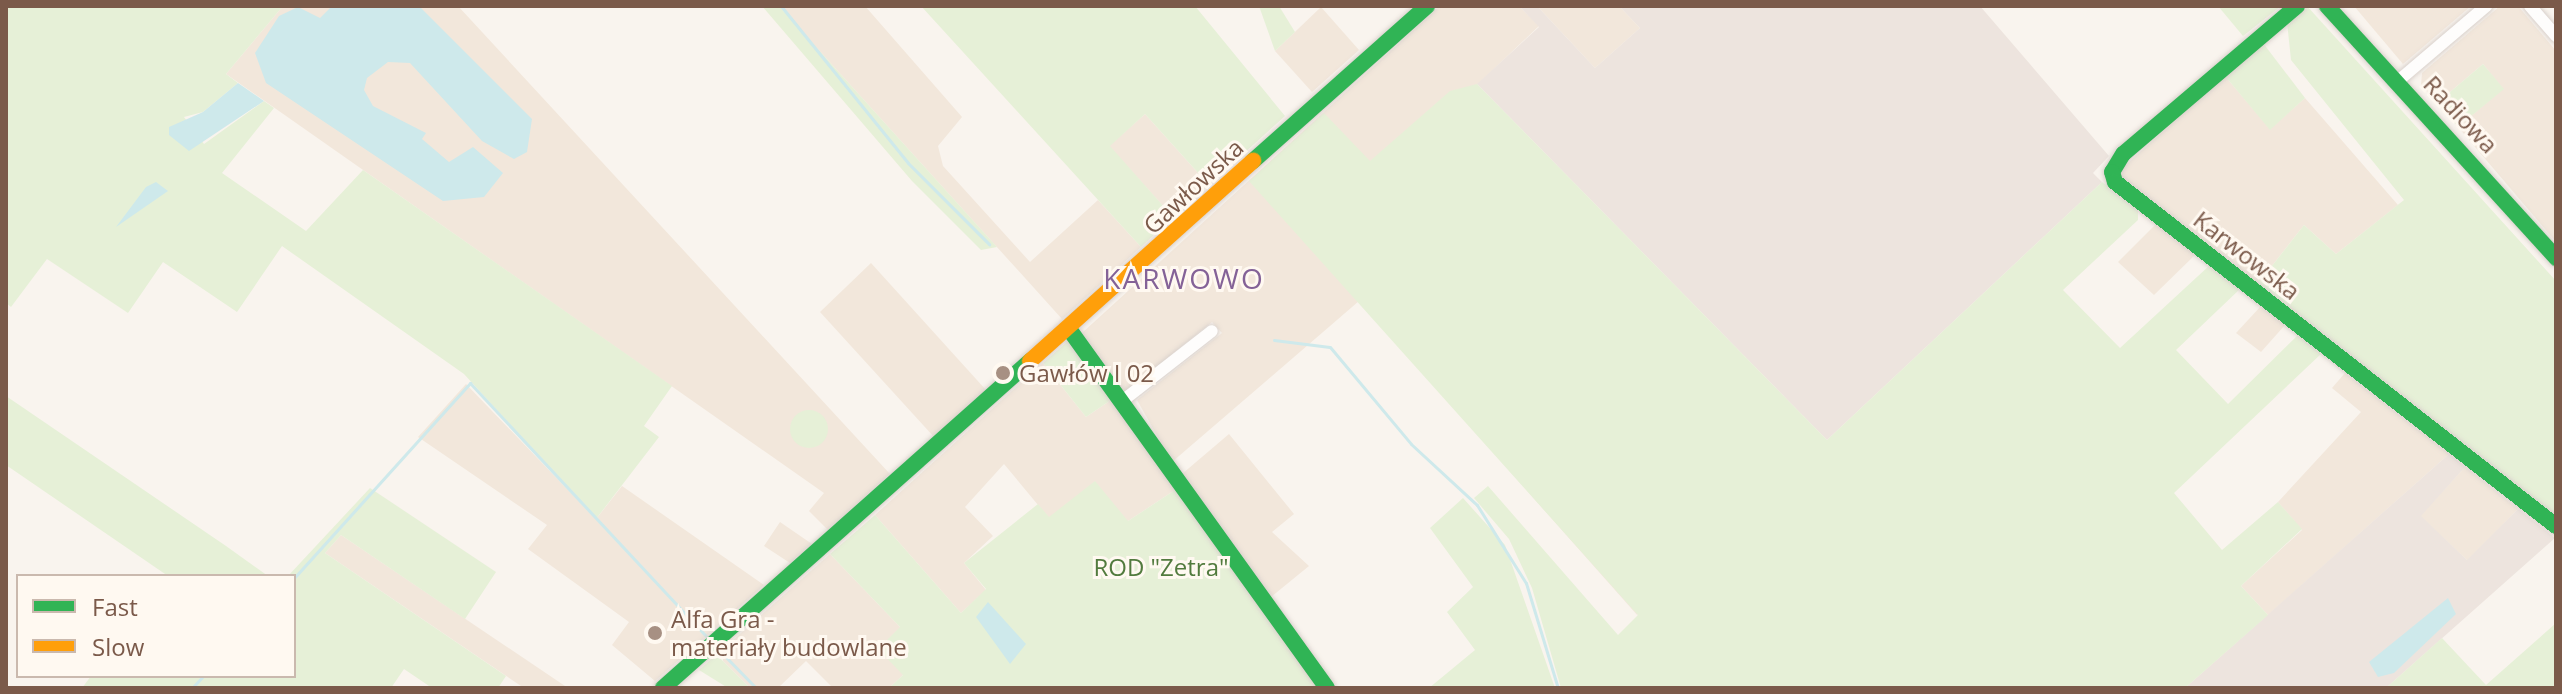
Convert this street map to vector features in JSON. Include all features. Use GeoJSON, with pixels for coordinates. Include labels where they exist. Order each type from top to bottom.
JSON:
{"type":"FeatureCollection","features":[{"type":"Feature","properties":{"kind":"street","name":"Gawłowska"},"geometry":{"type":"LineString","coordinates":[[663,688],[991,400],[1427,6]]}},
{"type":"Feature","properties":{"kind":"street","name":"Karwowska"},"geometry":{"type":"LineString","coordinates":[[2297,6],[2123,154],[2112,172],[2115,182],[2556,526]]}},
{"type":"Feature","properties":{"kind":"street","name":"Radiowa"},"geometry":{"type":"LineString","coordinates":[[2327,6],[2556,258]]}},
{"type":"Feature","properties":{"kind":"street"},"geometry":{"type":"LineString","coordinates":[[2398,81],[2486,6]]}},
{"type":"Feature","properties":{"kind":"street"},"geometry":{"type":"LineString","coordinates":[[2530,6],[2556,36]]}},
{"type":"Feature","properties":{"kind":"street"},"geometry":{"type":"LineString","coordinates":[[1069,329],[1327,688]]}},
{"type":"Feature","properties":{"kind":"street"},"geometry":{"type":"LineString","coordinates":[[1121,402],[1212,331]]}},
{"type":"Feature","properties":{"kind":"shaded area"},"geometry":{"type":"Polygon","coordinates":[[[283,6],[458,6],[890,474],[828,530],[809,511],[824,493],[226,74],[283,6]]]}},
{"type":"Feature","properties":{"kind":"shaded area"},"geometry":{"type":"Polygon","coordinates":[[[779,6],[865,6],[962,117],[938,146],[943,166],[1030,262],[1098,200],[1141,247],[1062,319],[779,6]]]}},
{"type":"Feature","properties":{"kind":"shaded area"},"geometry":{"type":"Polygon","coordinates":[[[1440,6],[1519,6],[1539,26],[1477,85],[1638,616],[1359,301],[1172,462],[1137,400],[1222,333],[1212,322],[1122,394],[1082,333],[1440,6]]]}},
{"type":"Feature","properties":{"kind":"shaded area"},"geometry":{"type":"Polygon","coordinates":[[[1519,6],[1537,6],[1595,68],[1640,28],[1619,6],[1980,6],[2109,156],[2093,173],[2102,182],[1827,440],[1477,84],[1539,27],[1519,6]]]}},
{"type":"Feature","properties":{"kind":"shaded area"},"geometry":{"type":"Polygon","coordinates":[[[1537,6],[1619,6],[1640,28],[1595,68],[1537,6]]]}},
{"type":"Feature","properties":{"kind":"shaded area"},"geometry":{"type":"Polygon","coordinates":[[[2354,6],[2471,6],[2403,64],[2354,6]]]}},
{"type":"Feature","properties":{"kind":"shaded area"},"geometry":{"type":"Polygon","coordinates":[[[2500,6],[2518,6],[2556,51],[2556,242],[2458,127],[2503,89],[2483,64],[2437,103],[2421,85],[2422,73],[2500,6]]]}},
{"type":"Feature","properties":{"kind":"shaded area"},"geometry":{"type":"Polygon","coordinates":[[[1321,7],[1359,50],[1312,92],[1275,51],[1321,7]]]}},
{"type":"Feature","properties":{"kind":"shaded area"},"geometry":{"type":"Polygon","coordinates":[[[2225,76],[2270,129],[2305,98],[2398,205],[2336,254],[2304,225],[2257,285],[2117,173],[2225,76]]]}},
{"type":"Feature","properties":{"kind":"shaded area"},"geometry":{"type":"Polygon","coordinates":[[[1145,114],[1209,185],[1173,217],[1109,146],[1145,114]]]}},
{"type":"Feature","properties":{"kind":"shaded area"},"geometry":{"type":"Polygon","coordinates":[[[2156,224],[2196,254],[2154,295],[2118,262],[2156,224]]]}},
{"type":"Feature","properties":{"kind":"shaded area"},"geometry":{"type":"Polygon","coordinates":[[[871,263],[986,390],[934,437],[820,312],[871,263]]]}},
{"type":"Feature","properties":{"kind":"shaded area"},"geometry":{"type":"Polygon","coordinates":[[[2261,306],[2285,325],[2261,352],[2236,333],[2261,306]]]}},
{"type":"Feature","properties":{"kind":"shaded area"},"geometry":{"type":"Polygon","coordinates":[[[1043,363],[1086,417],[1111,400],[1175,490],[1128,521],[1048,517],[1004,464],[965,507],[993,536],[964,563],[986,590],[961,613],[875,515],[1043,363]]]}},
{"type":"Feature","properties":{"kind":"shaded area"},"geometry":{"type":"Polygon","coordinates":[[[2345,373],[2449,454],[2268,615],[2241,586],[2302,530],[2278,502],[2361,412],[2332,388],[2345,373]]]}},
{"type":"Feature","properties":{"kind":"shaded area"},"geometry":{"type":"Polygon","coordinates":[[[466,384],[596,519],[622,486],[764,585],[655,681],[612,645],[629,622],[528,549],[547,525],[418,437],[466,384]]]}},
{"type":"Feature","properties":{"kind":"shaded area"},"geometry":{"type":"Polygon","coordinates":[[[1229,434],[1294,514],[1272,532],[1309,566],[1271,597],[1182,474],[1229,434]]]}},
{"type":"Feature","properties":{"kind":"shaded area"},"geometry":{"type":"Polygon","coordinates":[[[2449,454],[2465,467],[2421,516],[2467,560],[2518,509],[2555,538],[2386,688],[2185,688],[2449,454]]]}},
{"type":"Feature","properties":{"kind":"shaded area"},"geometry":{"type":"Polygon","coordinates":[[[2465,467],[2518,509],[2468,561],[2420,516],[2465,467]]]}},
{"type":"Feature","properties":{"kind":"shaded area"},"geometry":{"type":"Polygon","coordinates":[[[780,522],[812,544],[790,563],[764,546],[780,522]]]}},
{"type":"Feature","properties":{"kind":"shaded area"},"geometry":{"type":"Polygon","coordinates":[[[341,535],[568,688],[524,688],[325,553],[341,535]]]}},
{"type":"Feature","properties":{"kind":"shaded area"},"geometry":{"type":"Polygon","coordinates":[[[830,554],[900,627],[903,675],[889,688],[833,688],[806,661],[778,688],[750,688],[723,661],[723,649],[830,554]]]}},
{"type":"Feature","properties":{"kind":"green space"},"geometry":{"type":"Polygon","coordinates":[[[6,6],[283,6],[226,74],[238,83],[203,112],[184,117],[204,144],[264,101],[274,108],[222,173],[306,231],[363,170],[672,386],[644,426],[659,437],[596,519],[464,374],[282,246],[237,312],[163,262],[128,313],[47,259],[11,307],[6,303],[6,6]]]}},
{"type":"Feature","properties":{"kind":"green space"},"geometry":{"type":"Polygon","coordinates":[[[762,6],[779,6],[997,247],[981,250],[912,181],[762,6]]]}},
{"type":"Feature","properties":{"kind":"green space"},"geometry":{"type":"Polygon","coordinates":[[[921,6],[1195,6],[1285,116],[1209,185],[1145,114],[1110,146],[1173,217],[1141,247],[921,6]]]}},
{"type":"Feature","properties":{"kind":"green space"},"geometry":{"type":"Polygon","coordinates":[[[1259,6],[1279,6],[1295,32],[1275,51],[1259,6]]]}},
{"type":"Feature","properties":{"kind":"green space"},"geometry":{"type":"Polygon","coordinates":[[[2218,6],[2281,6],[2243,36],[2218,6]]]}},
{"type":"Feature","properties":{"kind":"green space"},"geometry":{"type":"Polygon","coordinates":[[[2307,6],[2556,281],[2556,519],[2257,285],[2304,225],[2336,254],[2404,200],[2291,60],[2287,22],[2307,6]]]}},
{"type":"Feature","properties":{"kind":"green space"},"geometry":{"type":"Polygon","coordinates":[[[2263,43],[2305,98],[2270,130],[2225,76],[2263,43]]]}},
{"type":"Feature","properties":{"kind":"green space"},"geometry":{"type":"Polygon","coordinates":[[[2483,64],[2504,89],[2458,127],[2437,103],[2483,64]]]}},
{"type":"Feature","properties":{"kind":"green space"},"geometry":{"type":"Polygon","coordinates":[[[1477,84],[1827,440],[2102,182],[2138,209],[2138,220],[2063,290],[2120,348],[2210,265],[2240,289],[2176,350],[2228,404],[2298,335],[2321,354],[2174,493],[2222,550],[2278,502],[2302,529],[2241,586],[2268,615],[2185,688],[1561,688],[1532,588],[1509,539],[1474,498],[1488,486],[1618,635],[1638,615],[1249,181],[1324,113],[1370,161],[1450,91],[1477,84]]]}},
{"type":"Feature","properties":{"kind":"green space"},"geometry":{"type":"Polygon","coordinates":[[[1068,341],[1111,400],[1086,417],[1043,363],[1068,341]]]}},
{"type":"Feature","properties":{"kind":"green space"},"geometry":{"type":"Polygon","coordinates":[[[6,396],[265,574],[165,574],[6,465],[6,396]]]}},
{"type":"Feature","properties":{"kind":"green space"},"geometry":{"type":"Polygon","coordinates":[[[809,410],[823,415],[828,429],[823,443],[809,448],[795,443],[790,429],[795,415],[809,410]]]}},
{"type":"Feature","properties":{"kind":"green space","name":"ROD \"Zetra\""},"geometry":{"type":"Polygon","coordinates":[[[1095,481],[1128,521],[1175,490],[1318,688],[889,688],[903,675],[878,649],[900,627],[830,554],[875,515],[961,613],[986,589],[964,563],[1038,504],[1049,517],[1095,481]]]}},
{"type":"Feature","properties":{"kind":"green space"},"geometry":{"type":"Polygon","coordinates":[[[370,488],[496,572],[465,619],[341,535],[325,553],[506,676],[498,688],[432,688],[404,669],[391,688],[82,688],[90,678],[296,678],[296,574],[290,574],[370,488]]]}},
{"type":"Feature","properties":{"kind":"green space"},"geometry":{"type":"Polygon","coordinates":[[[1463,498],[1505,545],[1555,688],[1429,688],[1475,650],[1447,612],[1473,587],[1430,528],[1463,498]]]}},
{"type":"Feature","properties":{"kind":"green space"},"geometry":{"type":"Polygon","coordinates":[[[2556,623],[2556,688],[2386,688],[2442,638],[2486,685],[2556,623]]]}},
{"type":"Feature","properties":{"kind":"green space"},"geometry":{"type":"Polygon","coordinates":[[[716,655],[750,688],[728,688],[699,670],[716,655]]]}},
{"type":"Feature","properties":{"kind":"water"},"geometry":{"type":"Polygon","coordinates":[[[332,6],[419,6],[532,119],[527,152],[514,159],[482,141],[410,63],[388,62],[367,78],[364,90],[373,106],[426,133],[422,139],[449,162],[473,147],[503,173],[484,197],[443,201],[266,83],[255,53],[279,16],[298,7],[320,18],[332,6]]]}},
{"type":"Feature","properties":{"kind":"water"},"geometry":{"type":"Polygon","coordinates":[[[238,83],[264,101],[189,151],[169,135],[169,127],[203,112],[238,83]]]}},
{"type":"Feature","properties":{"kind":"water"},"geometry":{"type":"Polygon","coordinates":[[[156,182],[168,191],[116,227],[146,187],[156,182]]]}},
{"type":"Feature","properties":{"kind":"water"},"geometry":{"type":"Polygon","coordinates":[[[2448,598],[2456,614],[2394,673],[2378,677],[2369,662],[2448,598]]]}},
{"type":"Feature","properties":{"kind":"water"},"geometry":{"type":"Polygon","coordinates":[[[988,602],[1026,644],[1010,664],[976,617],[988,602]]]}},
{"type":"Feature","properties":{"kind":"waterway"},"geometry":{"type":"LineString","coordinates":[[781,6],[908,163],[989,244]]}},
{"type":"Feature","properties":{"kind":"waterway"},"geometry":{"type":"LineString","coordinates":[[1274,340],[1330,347],[1411,444],[1477,505],[1526,583],[1558,688]]}},
{"type":"Feature","properties":{"kind":"waterway"},"geometry":{"type":"LineString","coordinates":[[296,576],[470,383],[707,637]]}},
{"type":"Feature","properties":{"kind":"waterway"},"geometry":{"type":"LineString","coordinates":[[720,651],[756,688]]}},
{"type":"Feature","properties":{"kind":"waterway"},"geometry":{"type":"LineString","coordinates":[[192,688],[201,678]]}},
{"type":"Feature","properties":{"kind":"traffic: fast"},"geometry":{"type":"LineString","coordinates":[[1253,161],[1427,6]]}},
{"type":"Feature","properties":{"kind":"traffic: fast"},"geometry":{"type":"LineString","coordinates":[[2297,6],[2123,154],[2112,172],[2115,182],[2556,526]]}},
{"type":"Feature","properties":{"kind":"traffic: fast"},"geometry":{"type":"LineString","coordinates":[[2327,6],[2556,258]]}},
{"type":"Feature","properties":{"kind":"traffic: fast"},"geometry":{"type":"LineString","coordinates":[[1069,329],[1327,688]]}},
{"type":"Feature","properties":{"kind":"traffic: fast"},"geometry":{"type":"LineString","coordinates":[[663,688],[1030,361]]}},
{"type":"Feature","properties":{"kind":"traffic: slow"},"geometry":{"type":"LineString","coordinates":[[1030,361],[1253,161]]}},
{"type":"Feature","properties":{"kind":"place","name":"Gawłów I 02"},"geometry":{"type":"Point","coordinates":[1003,373]}},
{"type":"Feature","properties":{"kind":"place","name":"Alfa Gra - materiały budowlane"},"geometry":{"type":"Point","coordinates":[655,633]}},
{"type":"Feature","properties":{"kind":"district","name":"KARWOWO"},"geometry":{"type":"Point","coordinates":[1184,278]}}]}
